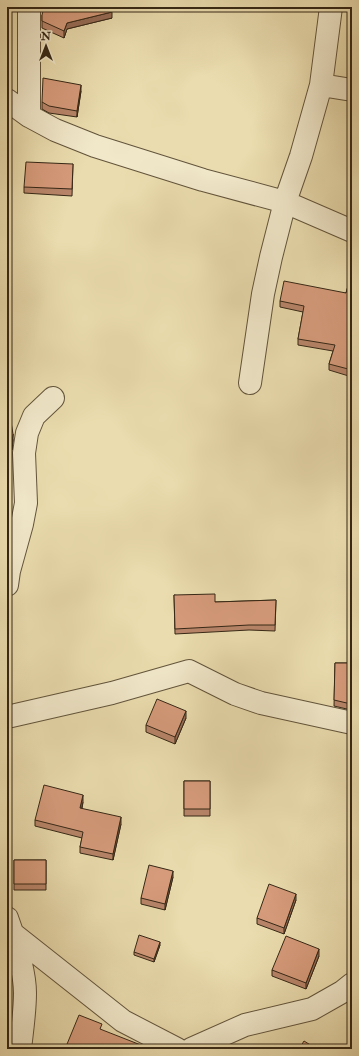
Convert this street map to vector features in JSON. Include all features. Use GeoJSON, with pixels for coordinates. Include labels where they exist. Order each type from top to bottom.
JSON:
{"type":"FeatureCollection","features":[{"type":"Feature","properties":{"kind":"street"},"geometry":{"type":"LineString","coordinates":[[29,7],[29,116]]}},
{"type":"Feature","properties":{"kind":"street"},"geometry":{"type":"LineString","coordinates":[[250,383],[263,294],[271,257],[285,202],[301,156],[321,85],[331,7]]}},
{"type":"Feature","properties":{"kind":"street"},"geometry":{"type":"LineString","coordinates":[[321,85],[352,90]]}},
{"type":"Feature","properties":{"kind":"street"},"geometry":{"type":"LineString","coordinates":[[7,100],[29,116],[55,130],[95,146],[203,180],[285,202],[352,231]]}},
{"type":"Feature","properties":{"kind":"street"},"geometry":{"type":"LineString","coordinates":[[7,585],[26,502],[24,453],[27,433],[34,416],[53,398]]}},
{"type":"Feature","properties":{"kind":"street"},"geometry":{"type":"LineString","coordinates":[[7,717],[112,693],[189,671],[235,694],[261,703],[352,723]]}},
{"type":"Feature","properties":{"kind":"street"},"geometry":{"type":"LineString","coordinates":[[10,926],[21,967],[25,992],[20,1049]]}},
{"type":"Feature","properties":{"kind":"street"},"geometry":{"type":"LineString","coordinates":[[10,926],[123,1021],[177,1049]]}},
{"type":"Feature","properties":{"kind":"street"},"geometry":{"type":"LineString","coordinates":[[191,1049],[245,1025],[312,1008],[342,992],[352,984]]}},
{"type":"Feature","properties":{"kind":"building"},"geometry":{"type":"Polygon","coordinates":[[[44,7],[111,7],[112,12],[67,23],[64,31],[42,21],[44,7]]]}},
{"type":"Feature","properties":{"kind":"building"},"geometry":{"type":"Polygon","coordinates":[[[43,78],[81,85],[77,111],[49,106],[42,102],[43,78]]]}},
{"type":"Feature","properties":{"kind":"building"},"geometry":{"type":"Polygon","coordinates":[[[26,162],[73,164],[72,189],[24,187],[26,162]]]}},
{"type":"Feature","properties":{"kind":"building"},"geometry":{"type":"Polygon","coordinates":[[[7,229],[10,241],[7,242],[7,229]]]}},
{"type":"Feature","properties":{"kind":"building"},"geometry":{"type":"Polygon","coordinates":[[[352,272],[352,370],[329,364],[335,345],[298,339],[304,306],[280,301],[284,281],[346,293],[352,272]]]}},
{"type":"Feature","properties":{"kind":"building"},"geometry":{"type":"Polygon","coordinates":[[[10,416],[13,434],[12,443],[7,444],[7,417],[10,416]]]}},
{"type":"Feature","properties":{"kind":"building"},"geometry":{"type":"Polygon","coordinates":[[[215,594],[215,602],[276,600],[275,625],[175,629],[174,595],[215,594]]]}},
{"type":"Feature","properties":{"kind":"building"},"geometry":{"type":"Polygon","coordinates":[[[335,663],[352,663],[351,704],[334,700],[335,663]]]}},
{"type":"Feature","properties":{"kind":"building"},"geometry":{"type":"Polygon","coordinates":[[[157,699],[186,711],[175,737],[146,725],[157,699]]]}},
{"type":"Feature","properties":{"kind":"building"},"geometry":{"type":"Polygon","coordinates":[[[184,781],[210,781],[210,809],[184,809],[184,781]]]}},
{"type":"Feature","properties":{"kind":"building"},"geometry":{"type":"Polygon","coordinates":[[[44,785],[83,795],[80,808],[121,817],[113,854],[80,847],[83,832],[35,820],[44,785]]]}},
{"type":"Feature","properties":{"kind":"building"},"geometry":{"type":"Polygon","coordinates":[[[14,860],[46,860],[46,884],[14,884],[14,860]]]}},
{"type":"Feature","properties":{"kind":"building"},"geometry":{"type":"Polygon","coordinates":[[[149,865],[173,871],[165,904],[141,898],[149,865]]]}},
{"type":"Feature","properties":{"kind":"building"},"geometry":{"type":"Polygon","coordinates":[[[269,884],[296,894],[284,928],[257,918],[269,884]]]}},
{"type":"Feature","properties":{"kind":"building"},"geometry":{"type":"Polygon","coordinates":[[[139,935],[160,942],[154,959],[134,952],[139,935]]]}},
{"type":"Feature","properties":{"kind":"building"},"geometry":{"type":"Polygon","coordinates":[[[286,936],[319,949],[306,983],[272,970],[286,936]]]}},
{"type":"Feature","properties":{"kind":"building"},"geometry":{"type":"Polygon","coordinates":[[[79,1015],[102,1024],[100,1029],[151,1049],[65,1049],[79,1015]]]}},
{"type":"Feature","properties":{"kind":"building"},"geometry":{"type":"Polygon","coordinates":[[[304,1041],[317,1049],[299,1049],[304,1041]]]}}]}
